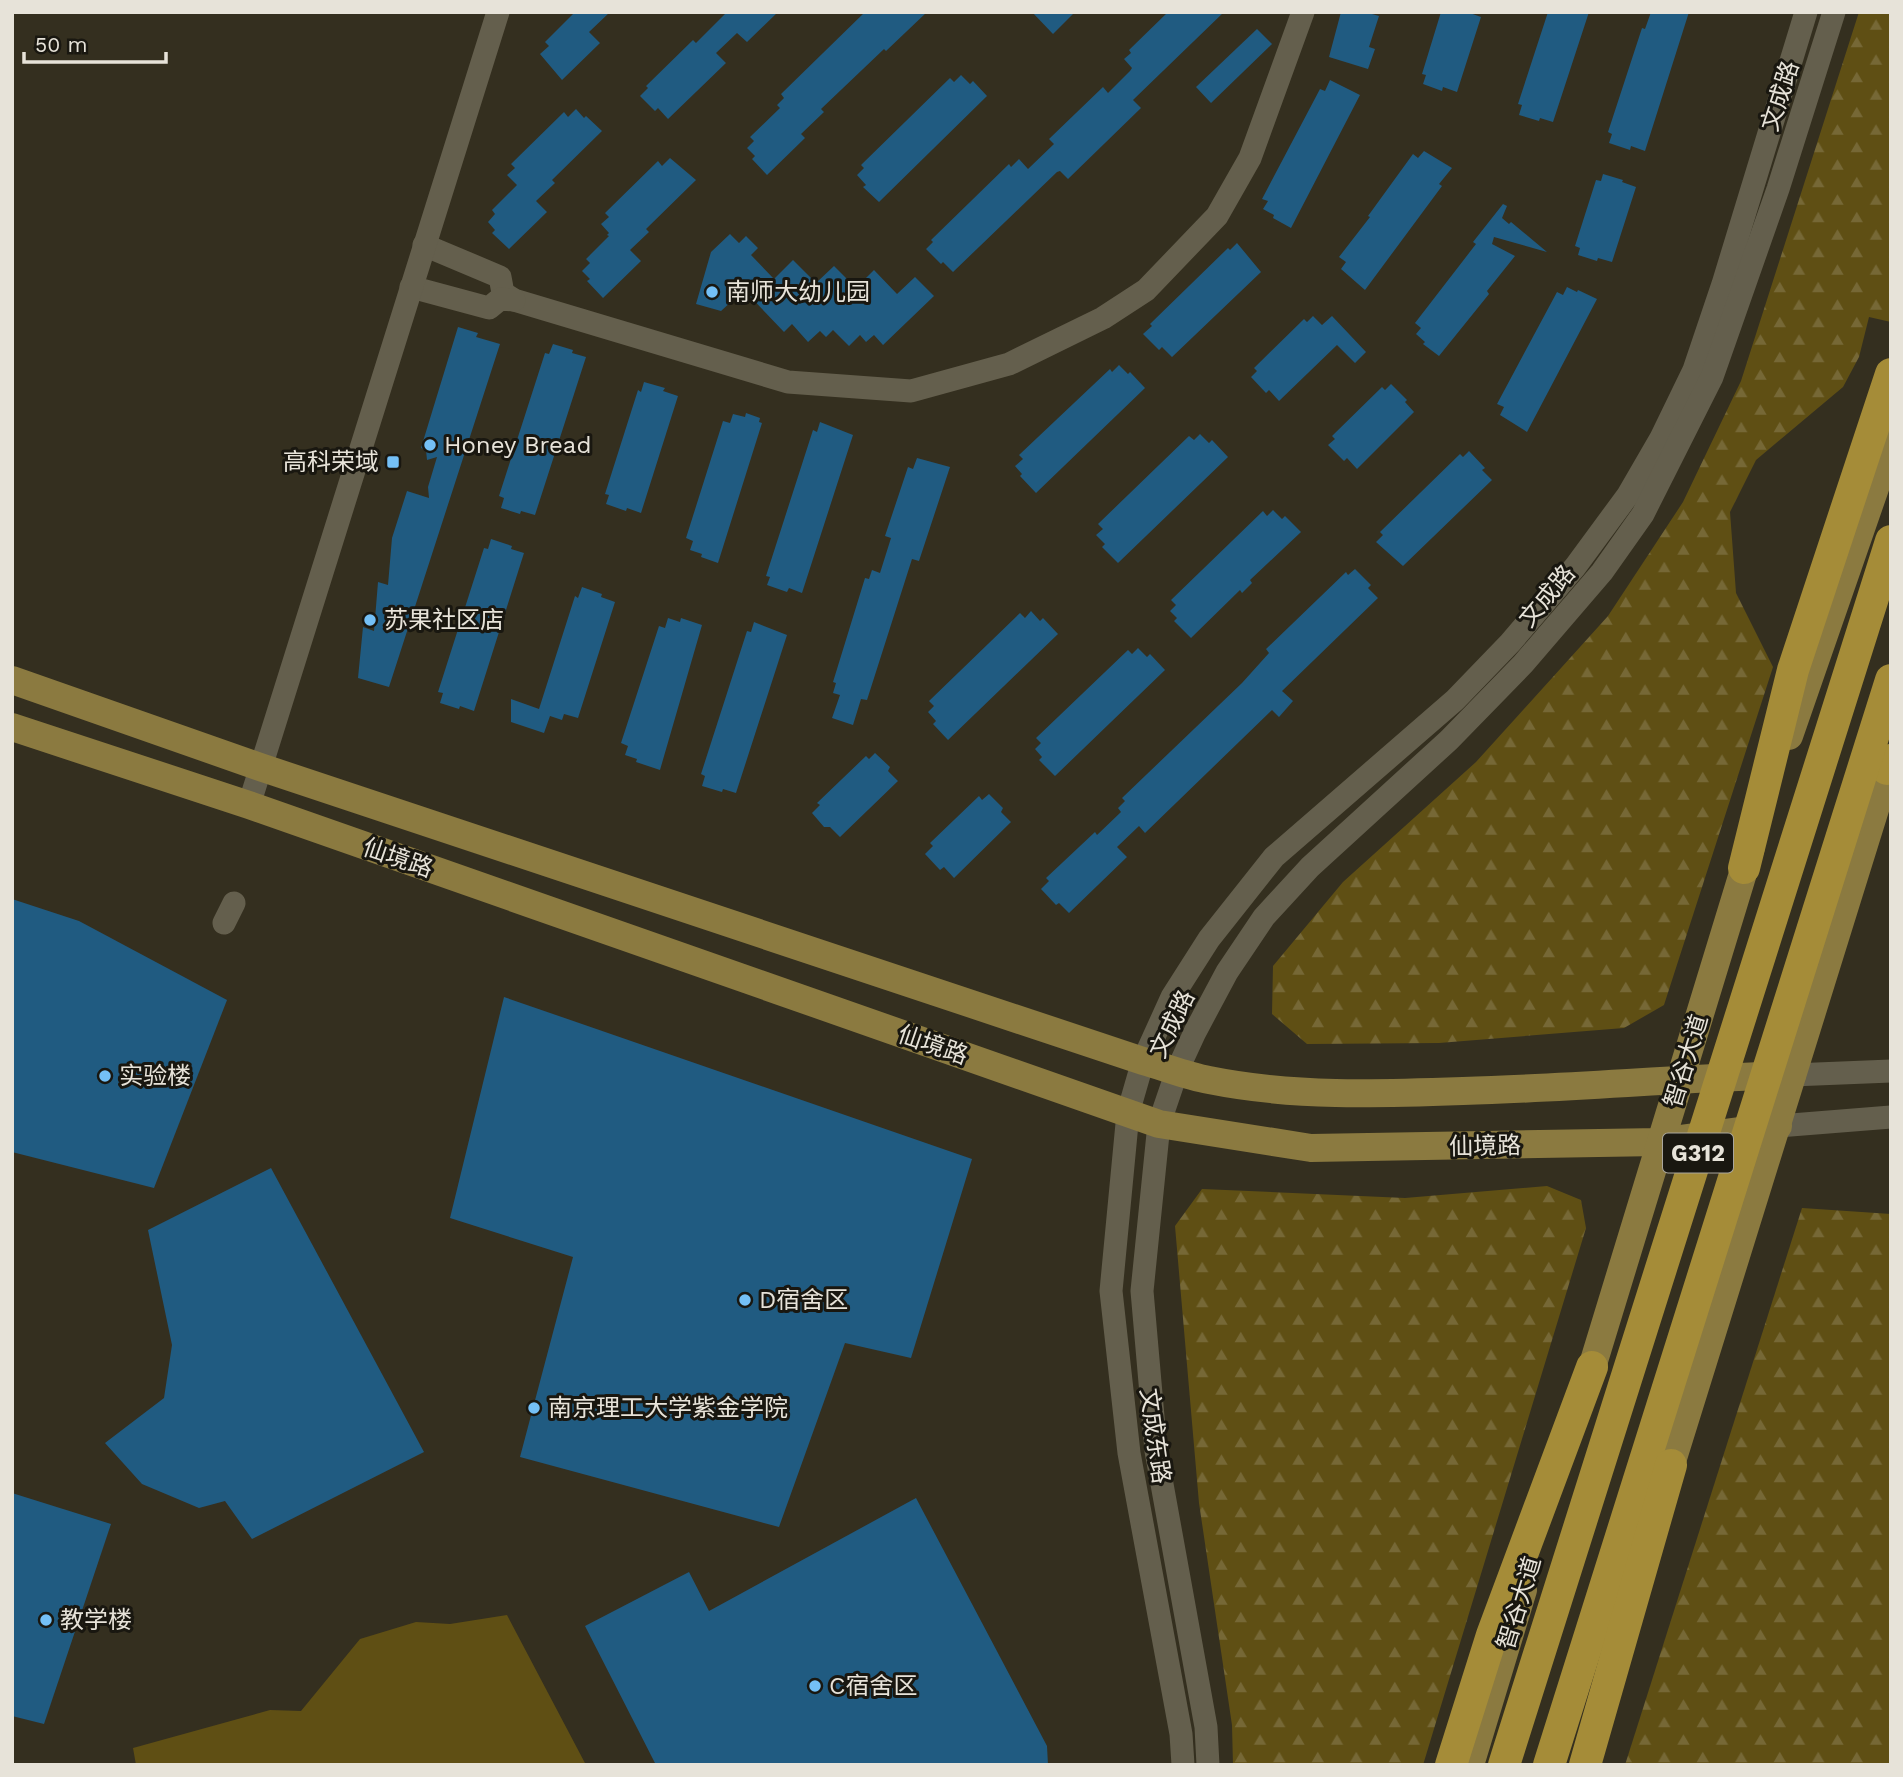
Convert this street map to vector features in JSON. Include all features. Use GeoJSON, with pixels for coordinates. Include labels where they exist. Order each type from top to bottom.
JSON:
{"type":"FeatureCollection","features":[{"type":"Feature","properties":{"kind":"highway"},"geometry":{"type":"LineString","coordinates":[[1744,868],[1793,670],[1891,374]]}},
{"type":"Feature","properties":{"kind":"highway","name":"智谷大道"},"geometry":{"type":"LineString","coordinates":[[1504,1765],[1891,541]]}},
{"type":"Feature","properties":{"kind":"highway","name":"G312"},"geometry":{"type":"LineString","coordinates":[[1549,1765],[1891,680]]}},
{"type":"Feature","properties":{"kind":"highway"},"geometry":{"type":"LineString","coordinates":[[1451,1765],[1492,1635],[1592,1367]]}},
{"type":"Feature","properties":{"kind":"highway"},"geometry":{"type":"LineString","coordinates":[[1585,1765],[1671,1465]]}},
{"type":"Feature","properties":{"kind":"main road","name":"智谷大道"},"geometry":{"type":"LineString","coordinates":[[1470,1765],[1744,868],[1891,442]]}},
{"type":"Feature","properties":{"kind":"main road","name":"仙境路"},"geometry":{"type":"LineString","coordinates":[[12,680],[260,767],[1208,1080],[1287,1091],[1384,1094],[1570,1088],[1682,1078],[1792,1075]]}},
{"type":"Feature","properties":{"kind":"main road","name":"仙境路"},"geometry":{"type":"LineString","coordinates":[[12,727],[248,805],[1159,1124],[1311,1148],[1660,1142],[1777,1126]]}},
{"type":"Feature","properties":{"kind":"main road","name":"G312"},"geometry":{"type":"LineString","coordinates":[[1571,1765],[1671,1465],[1890,762]]}},
{"type":"Feature","properties":{"kind":"street"},"geometry":{"type":"LineString","coordinates":[[248,805],[498,12]]}},
{"type":"Feature","properties":{"kind":"street"},"geometry":{"type":"LineString","coordinates":[[411,287],[489,308],[500,299],[514,300],[788,382],[911,391],[1009,363],[1103,318],[1146,290],[1217,216],[1250,158],[1303,12]]}},
{"type":"Feature","properties":{"kind":"street","name":"文成路"},"geometry":{"type":"LineString","coordinates":[[1128,1113],[1143,1060],[1172,997],[1202,951],[1274,856],[1455,699],[1510,643],[1575,567],[1628,495],[1661,438],[1694,370],[1723,284],[1805,12]]}},
{"type":"Feature","properties":{"kind":"street","name":"文成路"},"geometry":{"type":"LineString","coordinates":[[1159,1124],[1177,1071],[1195,1032],[1227,972],[1264,917],[1310,867],[1449,740],[1523,664],[1602,572],[1643,514],[1712,377],[1778,189],[1834,12]]}},
{"type":"Feature","properties":{"kind":"street"},"geometry":{"type":"LineString","coordinates":[[424,246],[500,277],[503,293],[514,300]]}},
{"type":"Feature","properties":{"kind":"street","name":"仙境路"},"geometry":{"type":"LineString","coordinates":[[1792,1075],[1891,1071]]}},
{"type":"Feature","properties":{"kind":"street","name":"文成东路"},"geometry":{"type":"LineString","coordinates":[[1128,1113],[1111,1291],[1129,1453],[1181,1734],[1183,1765]]}},
{"type":"Feature","properties":{"kind":"street","name":"仙境路"},"geometry":{"type":"LineString","coordinates":[[1777,1126],[1891,1117]]}},
{"type":"Feature","properties":{"kind":"street","name":"文成东路"},"geometry":{"type":"LineString","coordinates":[[1159,1124],[1142,1291],[1156,1451],[1206,1727],[1208,1765]]}},
{"type":"Feature","properties":{"kind":"green space"},"geometry":{"type":"Polygon","coordinates":[[[1859,12],[1891,12],[1891,322],[1869,317],[1859,357],[1843,387],[1756,460],[1730,512],[1736,593],[1773,667],[1664,1005],[1624,1028],[1439,1043],[1307,1044],[1272,1014],[1273,966],[1343,882],[1476,762],[1608,616],[1683,502],[1741,381],[1859,12]]]}},
{"type":"Feature","properties":{"kind":"green space"},"geometry":{"type":"Polygon","coordinates":[[[1547,1186],[1581,1200],[1586,1228],[1423,1765],[1233,1765],[1232,1725],[1199,1503],[1175,1226],[1202,1189],[1405,1198],[1547,1186]]]}},
{"type":"Feature","properties":{"kind":"green space"},"geometry":{"type":"Polygon","coordinates":[[[1802,1208],[1891,1214],[1891,1765],[1625,1765],[1802,1208]]]}},
{"type":"Feature","properties":{"kind":"green space"},"geometry":{"type":"Polygon","coordinates":[[[507,1615],[586,1765],[136,1765],[133,1748],[270,1710],[301,1711],[360,1639],[416,1622],[450,1624],[507,1615]]]}},
{"type":"Feature","properties":{"kind":"building"},"geometry":{"type":"Polygon","coordinates":[[[575,12],[610,12],[589,32],[600,43],[562,80],[540,54],[549,46],[545,42],[575,12]]]}},
{"type":"Feature","properties":{"kind":"building"},"geometry":{"type":"Polygon","coordinates":[[[727,12],[778,12],[747,42],[737,33],[716,53],[726,63],[668,119],[658,108],[655,111],[640,96],[648,88],[646,86],[693,40],[696,43],[727,12]]]}},
{"type":"Feature","properties":{"kind":"building"},"geometry":{"type":"Polygon","coordinates":[[[865,12],[927,12],[821,109],[824,112],[801,134],[805,138],[767,175],[752,159],[755,156],[747,148],[754,141],[750,137],[780,108],[777,105],[784,98],[781,94],[865,12]]]}},
{"type":"Feature","properties":{"kind":"building"},"geometry":{"type":"Polygon","coordinates":[[[1032,12],[1075,12],[1053,34],[1032,12]]]}},
{"type":"Feature","properties":{"kind":"building"},"geometry":{"type":"Polygon","coordinates":[[[1168,12],[1224,12],[1133,100],[1141,108],[1068,179],[1060,171],[1057,172],[953,272],[943,262],[941,264],[926,249],[933,242],[931,240],[1009,164],[1011,167],[1019,159],[1028,169],[1054,144],[1049,139],[1103,87],[1108,93],[1132,68],[1124,59],[1131,53],[1129,50],[1168,12]]]}},
{"type":"Feature","properties":{"kind":"building"},"geometry":{"type":"Polygon","coordinates":[[[1341,12],[1365,12],[1379,16],[1369,47],[1375,49],[1368,69],[1329,57],[1341,12]]]}},
{"type":"Feature","properties":{"kind":"building"},"geometry":{"type":"Polygon","coordinates":[[[1441,12],[1467,12],[1481,17],[1457,92],[1443,87],[1442,91],[1423,84],[1426,75],[1422,74],[1441,12]]]}},
{"type":"Feature","properties":{"kind":"building"},"geometry":{"type":"Polygon","coordinates":[[[1548,12],[1589,12],[1553,122],[1519,115],[1522,105],[1518,104],[1548,12]]]}},
{"type":"Feature","properties":{"kind":"building"},"geometry":{"type":"Polygon","coordinates":[[[1651,12],[1689,12],[1645,151],[1631,146],[1630,150],[1609,143],[1612,134],[1608,132],[1642,28],[1645,29],[1651,12]]]}},
{"type":"Feature","properties":{"kind":"building"},"geometry":{"type":"Polygon","coordinates":[[[1257,29],[1272,44],[1211,103],[1196,87],[1257,29]]]}},
{"type":"Feature","properties":{"kind":"building"},"geometry":{"type":"Polygon","coordinates":[[[961,75],[970,84],[973,81],[987,96],[879,202],[863,187],[866,185],[857,175],[864,168],[861,165],[950,78],[954,82],[961,75]]]}},
{"type":"Feature","properties":{"kind":"building"},"geometry":{"type":"Polygon","coordinates":[[[1330,80],[1360,95],[1291,228],[1263,209],[1268,201],[1262,199],[1320,89],[1325,91],[1330,80]]]}},
{"type":"Feature","properties":{"kind":"building"},"geometry":{"type":"Polygon","coordinates":[[[576,109],[602,131],[552,180],[555,183],[536,201],[547,212],[509,249],[492,233],[495,230],[488,222],[495,214],[492,210],[517,185],[507,175],[515,168],[511,164],[564,112],[568,117],[576,109]]]}},
{"type":"Feature","properties":{"kind":"building"},"geometry":{"type":"Polygon","coordinates":[[[1424,151],[1452,168],[1439,184],[1442,186],[1365,290],[1341,269],[1346,262],[1339,257],[1413,154],[1418,158],[1424,151]]]}},
{"type":"Feature","properties":{"kind":"building"},"geometry":{"type":"Polygon","coordinates":[[[670,158],[696,180],[646,229],[649,232],[630,250],[641,261],[603,298],[587,281],[590,279],[582,271],[590,263],[586,259],[609,236],[601,224],[609,217],[605,213],[658,161],[662,166],[670,158]]]}},
{"type":"Feature","properties":{"kind":"building"},"geometry":{"type":"Polygon","coordinates":[[[1603,174],[1636,187],[1612,262],[1578,255],[1580,248],[1575,246],[1596,180],[1601,181],[1603,174]]]}},
{"type":"Feature","properties":{"kind":"building"},"geometry":{"type":"Polygon","coordinates":[[[1503,204],[1507,206],[1502,218],[1509,224],[1511,222],[1547,252],[1494,237],[1492,244],[1515,256],[1487,291],[1489,294],[1439,356],[1423,344],[1425,342],[1416,334],[1421,328],[1415,323],[1503,204]]]}},
{"type":"Feature","properties":{"kind":"building"},"geometry":{"type":"Polygon","coordinates":[[[730,234],[739,243],[746,236],[758,248],[751,255],[774,279],[793,260],[816,283],[834,266],[856,288],[874,270],[897,294],[915,277],[934,296],[883,345],[874,335],[866,342],[860,335],[849,346],[833,330],[826,337],[820,331],[808,342],[792,324],[784,332],[744,290],[721,311],[696,304],[711,252],[730,234]]]}},
{"type":"Feature","properties":{"kind":"building"},"geometry":{"type":"Polygon","coordinates":[[[1237,243],[1261,272],[1172,357],[1162,347],[1159,350],[1143,334],[1152,326],[1150,324],[1228,248],[1230,250],[1237,243]]]}},
{"type":"Feature","properties":{"kind":"building"},"geometry":{"type":"Polygon","coordinates":[[[1567,287],[1597,299],[1527,432],[1500,415],[1504,407],[1497,404],[1557,292],[1563,295],[1567,287]]]}},
{"type":"Feature","properties":{"kind":"building"},"geometry":{"type":"Polygon","coordinates":[[[1313,316],[1322,325],[1332,316],[1366,352],[1355,363],[1337,345],[1279,401],[1269,390],[1266,393],[1251,377],[1257,371],[1254,368],[1304,319],[1307,322],[1313,316]]]}},
{"type":"Feature","properties":{"kind":"building"},"geometry":{"type":"Polygon","coordinates":[[[458,327],[478,333],[476,337],[500,344],[389,687],[358,678],[363,627],[374,631],[378,582],[388,585],[392,538],[407,491],[429,498],[428,487],[437,457],[427,460],[426,450],[421,448],[458,327]]]}},
{"type":"Feature","properties":{"kind":"building"},"geometry":{"type":"Polygon","coordinates":[[[553,344],[586,357],[535,515],[521,511],[520,514],[501,508],[504,498],[499,496],[545,353],[549,354],[553,344]]]}},
{"type":"Feature","properties":{"kind":"building"},"geometry":{"type":"Polygon","coordinates":[[[1119,365],[1145,388],[1036,493],[1020,476],[1022,474],[1015,466],[1023,459],[1019,455],[1110,369],[1112,372],[1119,365]]]}},
{"type":"Feature","properties":{"kind":"building"},"geometry":{"type":"Polygon","coordinates":[[[644,382],[665,388],[663,391],[678,396],[641,513],[606,504],[609,495],[605,494],[638,390],[641,392],[644,382]]]}},
{"type":"Feature","properties":{"kind":"building"},"geometry":{"type":"Polygon","coordinates":[[[1391,384],[1407,400],[1405,402],[1414,412],[1357,469],[1347,458],[1344,461],[1328,445],[1335,439],[1332,436],[1382,387],[1385,390],[1391,384]]]}},
{"type":"Feature","properties":{"kind":"building"},"geometry":{"type":"Polygon","coordinates":[[[746,413],[760,418],[759,422],[762,423],[718,563],[690,550],[693,541],[686,538],[723,421],[730,423],[733,414],[745,417],[746,413]]]}},
{"type":"Feature","properties":{"kind":"building"},"geometry":{"type":"Polygon","coordinates":[[[820,422],[853,435],[802,593],[789,588],[787,592],[767,585],[770,577],[766,576],[813,430],[817,432],[820,422]]]}},
{"type":"Feature","properties":{"kind":"building"},"geometry":{"type":"Polygon","coordinates":[[[1200,434],[1209,443],[1212,440],[1228,457],[1118,563],[1102,547],[1105,544],[1096,535],[1103,529],[1098,524],[1189,436],[1194,440],[1200,434]]]}},
{"type":"Feature","properties":{"kind":"building"},"geometry":{"type":"Polygon","coordinates":[[[1469,451],[1492,480],[1403,566],[1376,542],[1383,535],[1380,532],[1460,454],[1463,457],[1469,451]]]}},
{"type":"Feature","properties":{"kind":"building"},"geometry":{"type":"Polygon","coordinates":[[[917,458],[950,467],[919,561],[912,559],[867,700],[861,699],[853,725],[832,718],[840,695],[833,693],[836,683],[833,682],[865,578],[869,579],[872,570],[880,573],[891,538],[885,536],[908,467],[913,469],[917,458]]]}},
{"type":"Feature","properties":{"kind":"building"},"geometry":{"type":"Polygon","coordinates":[[[1273,510],[1282,519],[1285,516],[1301,532],[1250,580],[1252,583],[1242,593],[1240,590],[1191,638],[1174,621],[1177,618],[1170,611],[1176,605],[1171,600],[1263,511],[1267,516],[1273,510]]]}},
{"type":"Feature","properties":{"kind":"building"},"geometry":{"type":"Polygon","coordinates":[[[491,539],[524,553],[474,711],[460,706],[459,709],[440,703],[443,693],[438,692],[484,548],[488,549],[491,539]]]}},
{"type":"Feature","properties":{"kind":"building"},"geometry":{"type":"Polygon","coordinates":[[[1355,569],[1371,585],[1368,588],[1378,598],[1282,691],[1293,701],[1279,717],[1272,710],[1145,833],[1139,826],[1117,847],[1127,857],[1069,913],[1059,903],[1056,905],[1041,889],[1049,881],[1046,878],[1095,832],[1097,835],[1121,812],[1118,808],[1125,801],[1122,798],[1242,683],[1269,653],[1266,649],[1346,572],[1348,575],[1355,569]]]}},
{"type":"Feature","properties":{"kind":"building"},"geometry":{"type":"Polygon","coordinates":[[[582,587],[615,602],[578,718],[564,714],[562,720],[550,716],[544,733],[511,722],[511,699],[539,709],[575,596],[578,598],[582,587]]]}},
{"type":"Feature","properties":{"kind":"building"},"geometry":{"type":"Polygon","coordinates":[[[1031,611],[1040,621],[1043,618],[1058,634],[948,740],[933,724],[936,721],[928,712],[934,706],[929,701],[1020,613],[1025,618],[1031,611]]]}},
{"type":"Feature","properties":{"kind":"building"},"geometry":{"type":"Polygon","coordinates":[[[668,618],[680,622],[681,618],[702,625],[660,770],[636,762],[637,759],[625,755],[628,746],[621,743],[659,626],[665,628],[668,618]]]}},
{"type":"Feature","properties":{"kind":"building"},"geometry":{"type":"Polygon","coordinates":[[[754,622],[787,635],[736,793],[723,789],[722,792],[702,786],[705,776],[701,774],[747,631],[751,632],[754,622]]]}},
{"type":"Feature","properties":{"kind":"building"},"geometry":{"type":"Polygon","coordinates":[[[1138,648],[1147,657],[1150,654],[1165,670],[1055,776],[1039,760],[1042,757],[1035,749],[1041,743],[1036,738],[1128,650],[1132,654],[1138,648]]]}},
{"type":"Feature","properties":{"kind":"building"},"geometry":{"type":"Polygon","coordinates":[[[875,753],[890,767],[888,771],[898,781],[840,837],[830,827],[824,827],[812,813],[820,805],[817,803],[866,756],[869,759],[875,753]]]}},
{"type":"Feature","properties":{"kind":"building"},"geometry":{"type":"Polygon","coordinates":[[[989,794],[1003,808],[1001,812],[1011,822],[954,878],[944,867],[940,870],[925,854],[933,846],[930,843],[979,796],[982,800],[989,794]]]}},
{"type":"Feature","properties":{"kind":"building","name":"实验楼"},"geometry":{"type":"Polygon","coordinates":[[[12,899],[79,921],[227,1000],[154,1188],[12,1152],[12,899]]]}},
{"type":"Feature","properties":{"kind":"building","name":"D宿舍区"},"geometry":{"type":"Polygon","coordinates":[[[504,997],[972,1159],[911,1358],[845,1343],[779,1527],[520,1457],[573,1257],[450,1218],[504,997]]]}},
{"type":"Feature","properties":{"kind":"building"},"geometry":{"type":"Polygon","coordinates":[[[271,1168],[424,1452],[252,1539],[225,1501],[199,1508],[142,1484],[105,1443],[164,1398],[172,1345],[148,1230],[271,1168]]]}},
{"type":"Feature","properties":{"kind":"building","name":"教学楼"},"geometry":{"type":"Polygon","coordinates":[[[12,1493],[111,1524],[44,1724],[12,1716],[12,1493]]]}},
{"type":"Feature","properties":{"kind":"building","name":"C宿舍区"},"geometry":{"type":"Polygon","coordinates":[[[916,1498],[1047,1746],[1048,1765],[656,1765],[585,1626],[689,1572],[709,1611],[916,1498]]]}},
{"type":"Feature","properties":{"kind":"place","name":"南师大幼儿园"},"geometry":{"type":"Point","coordinates":[712,292]}},
{"type":"Feature","properties":{"kind":"place","name":"Honey Bread"},"geometry":{"type":"Point","coordinates":[430,445]}},
{"type":"Feature","properties":{"kind":"place","name":"高科荣域"},"geometry":{"type":"Point","coordinates":[393,462]}},
{"type":"Feature","properties":{"kind":"place","name":"苏果社区店"},"geometry":{"type":"Point","coordinates":[370,620]}},
{"type":"Feature","properties":{"kind":"place","name":"实验楼"},"geometry":{"type":"Point","coordinates":[105,1076]}},
{"type":"Feature","properties":{"kind":"place","name":"D宿舍区"},"geometry":{"type":"Point","coordinates":[745,1300]}},
{"type":"Feature","properties":{"kind":"place","name":"南京理工大学紫金学院"},"geometry":{"type":"Point","coordinates":[534,1408]}},
{"type":"Feature","properties":{"kind":"place","name":"教学楼"},"geometry":{"type":"Point","coordinates":[46,1620]}},
{"type":"Feature","properties":{"kind":"place","name":"C宿舍区"},"geometry":{"type":"Point","coordinates":[815,1686]}}]}
